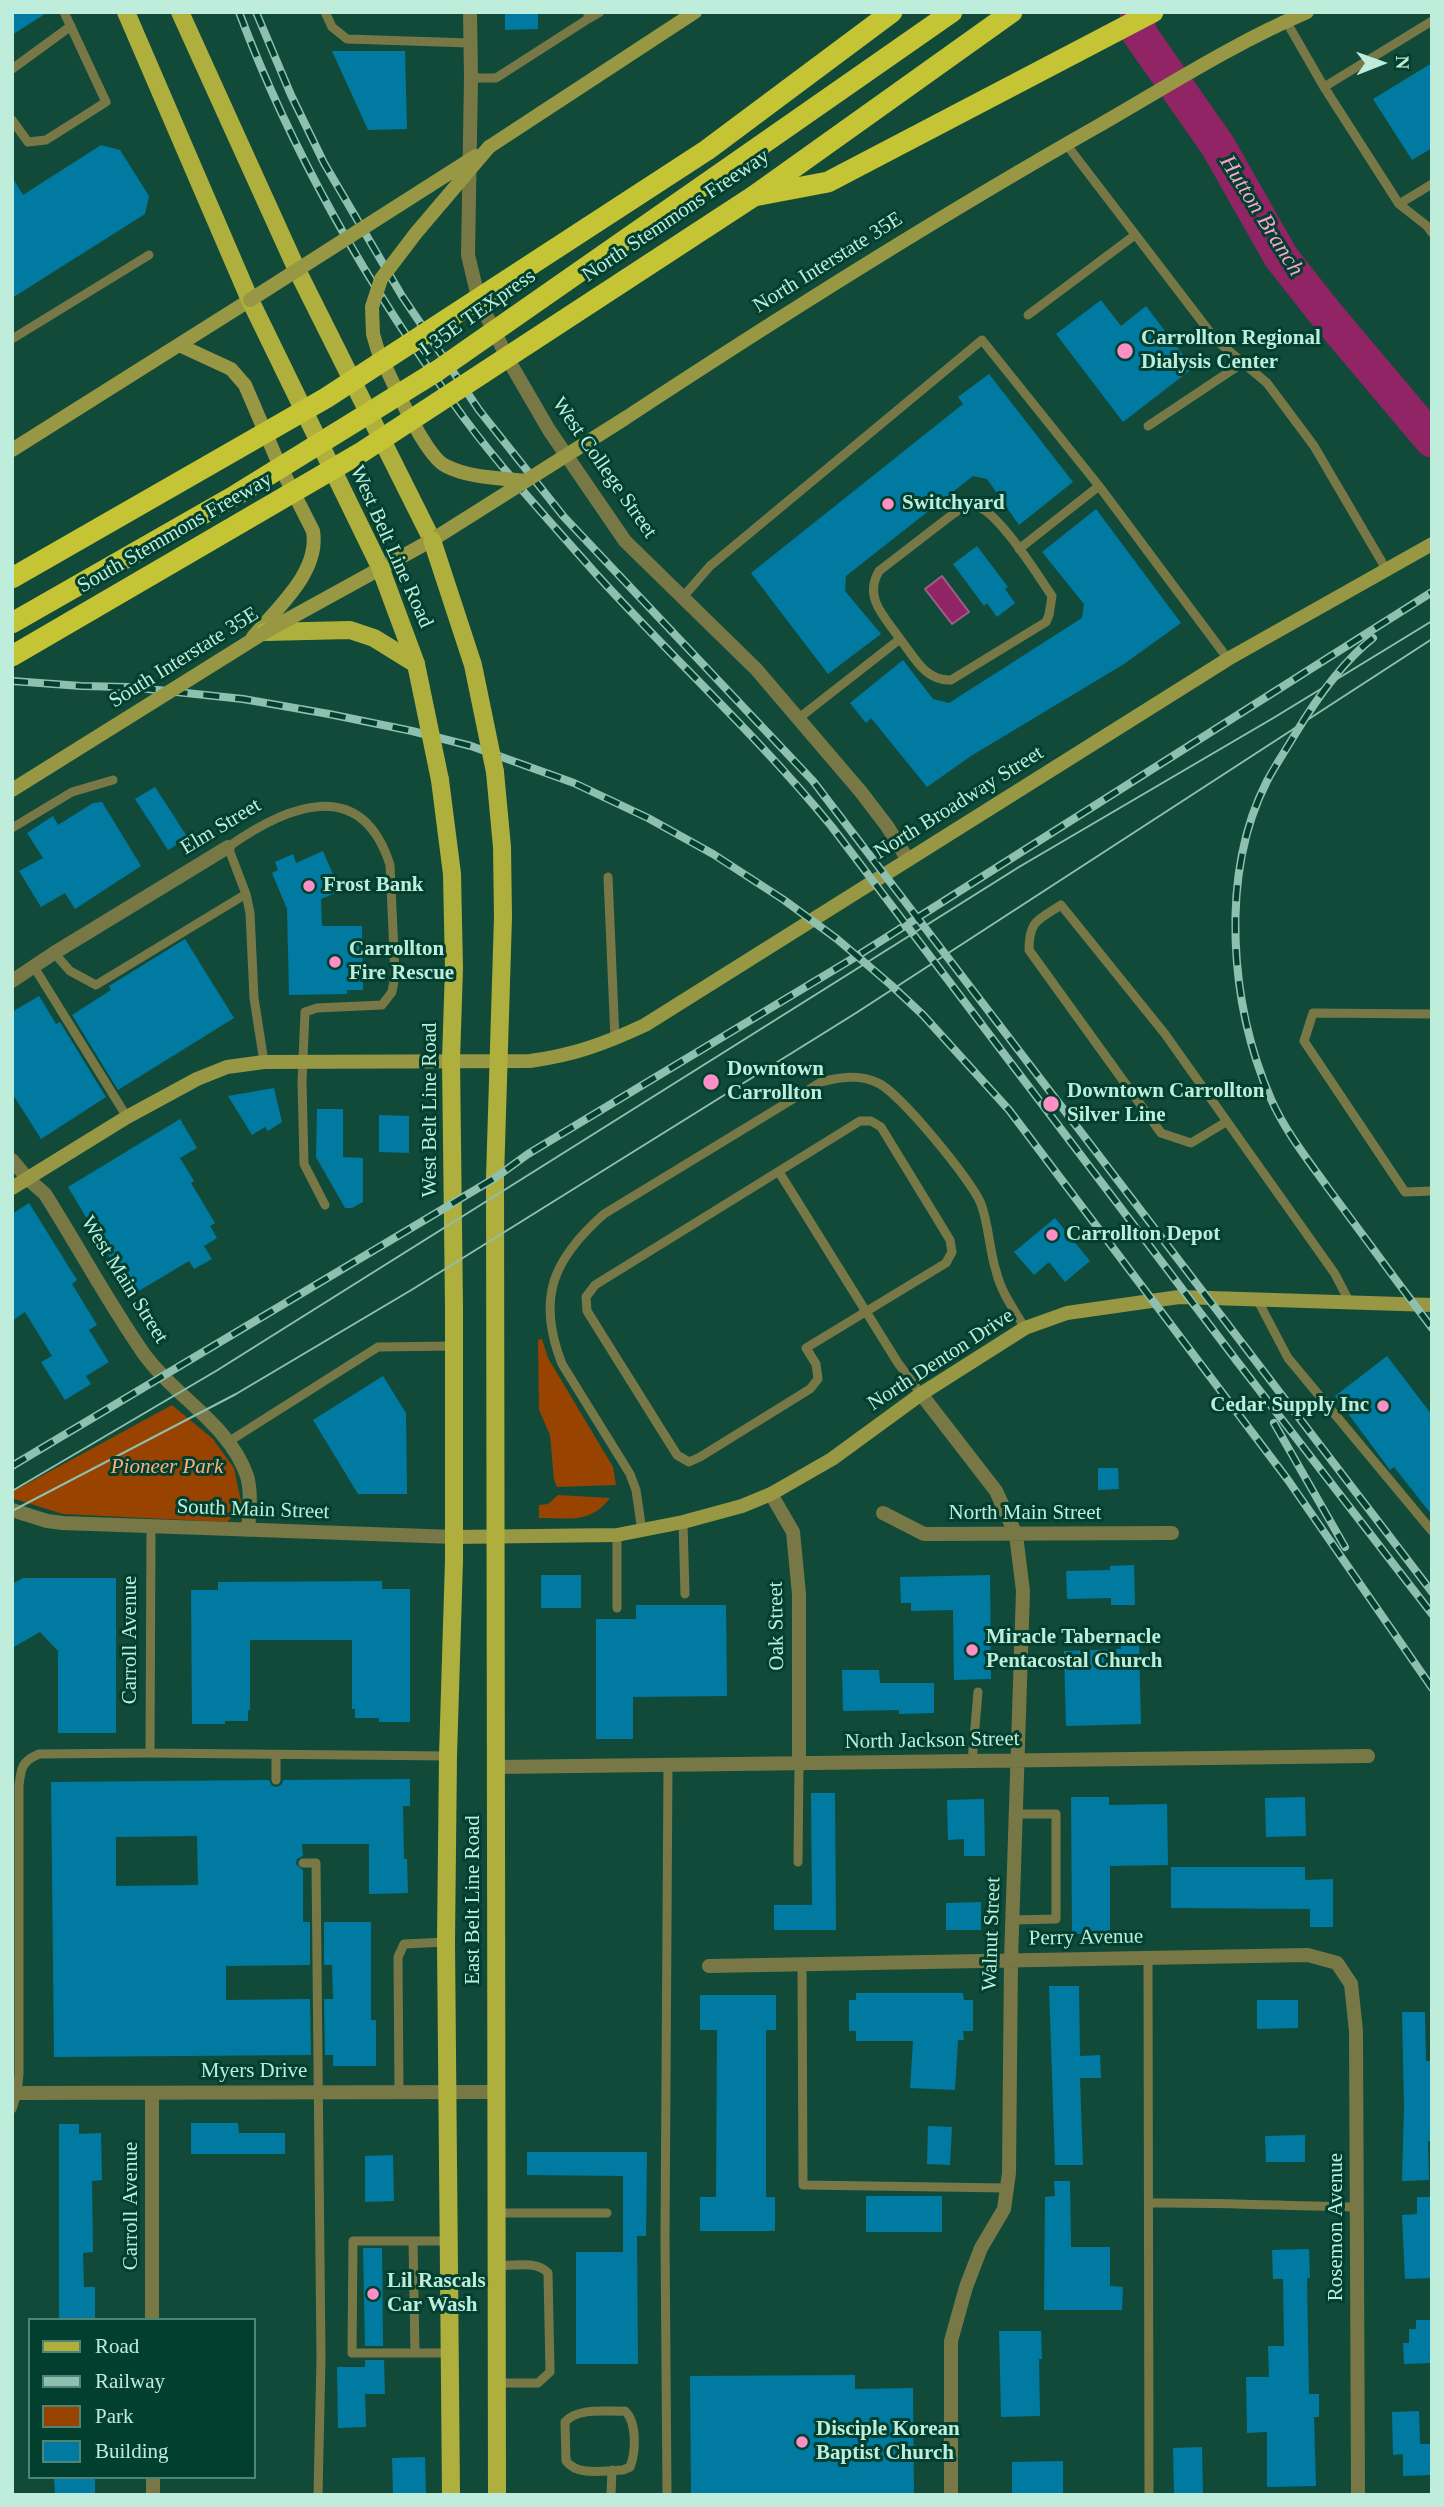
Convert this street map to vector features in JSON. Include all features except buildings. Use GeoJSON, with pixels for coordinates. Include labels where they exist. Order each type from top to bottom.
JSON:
{"type":"FeatureCollection","features":[{"type":"Feature","properties":{"kind":"highway","name":"North Stemmons Freeway"},"geometry":{"type":"LineString","coordinates":[[326,398],[707,150],[892,12]]}},
{"type":"Feature","properties":{"kind":"highway","name":"I 35E TEXpress"},"geometry":{"type":"LineString","coordinates":[[12,623],[236,495],[437,371],[952,12]]}},
{"type":"Feature","properties":{"kind":"highway","name":"North Stemmons Freeway"},"geometry":{"type":"LineString","coordinates":[[362,452],[754,196],[1012,12]]}},
{"type":"Feature","properties":{"kind":"highway"},"geometry":{"type":"LineString","coordinates":[[754,196],[828,182],[1153,12]]}},
{"type":"Feature","properties":{"kind":"highway","name":"South Stemmons Freeway"},"geometry":{"type":"LineString","coordinates":[[12,578],[326,398]]}},
{"type":"Feature","properties":{"kind":"highway","name":"South Stemmons Freeway"},"geometry":{"type":"LineString","coordinates":[[12,656],[362,452]]}},
{"type":"Feature","properties":{"kind":"main road","name":"West Belt Line Road"},"geometry":{"type":"LineString","coordinates":[[126,12],[250,300],[380,567],[415,664],[438,769],[452,874],[454,1307]]}},
{"type":"Feature","properties":{"kind":"main road","name":"West Belt Line Road"},"geometry":{"type":"LineString","coordinates":[[180,12],[297,270],[432,540],[462,627],[481,696],[495,772],[502,869],[495,1305]]}},
{"type":"Feature","properties":{"kind":"main road"},"geometry":{"type":"LineString","coordinates":[[12,450],[489,147],[695,12]]}},
{"type":"Feature","properties":{"kind":"main road","name":"North Interstate 35E"},"geometry":{"type":"LineString","coordinates":[[380,567],[432,540],[770,323],[1066,144],[1256,37],[1307,12]]}},
{"type":"Feature","properties":{"kind":"main road"},"geometry":{"type":"LineString","coordinates":[[489,147],[381,279],[372,307],[373,334],[378,351],[428,448],[440,463],[472,474],[525,481]]}},
{"type":"Feature","properties":{"kind":"main road"},"geometry":{"type":"LineString","coordinates":[[179,345],[231,369],[245,385],[278,462],[313,531],[313,554],[305,572],[248,643]]}},
{"type":"Feature","properties":{"kind":"main road","name":"North Broadway Street"},"geometry":{"type":"LineString","coordinates":[[12,1188],[127,1117],[197,1079],[227,1068],[264,1062],[303,1061],[530,1061],[558,1058],[615,1039],[645,1025],[1228,659],[1431,544]]}},
{"type":"Feature","properties":{"kind":"main road","name":"South Interstate 35E"},"geometry":{"type":"LineString","coordinates":[[12,790],[265,632],[380,567]]}},
{"type":"Feature","properties":{"kind":"main road"},"geometry":{"type":"LineString","coordinates":[[265,632],[351,631],[374,638],[415,664]]}},
{"type":"Feature","properties":{"kind":"main road","name":"North Denton Drive"},"geometry":{"type":"LineString","coordinates":[[494,1538],[617,1535],[683,1522],[742,1506],[771,1494],[832,1459],[921,1394],[1024,1328],[1067,1313],[1188,1296],[1432,1305]]}},
{"type":"Feature","properties":{"kind":"main road","name":"East Belt Line Road"},"geometry":{"type":"LineString","coordinates":[[495,1305],[497,2495]]}},
{"type":"Feature","properties":{"kind":"main road","name":"East Belt Line Road"},"geometry":{"type":"LineString","coordinates":[[451,2495],[446,1942],[454,1537],[454,1307]]}},
{"type":"Feature","properties":{"kind":"main road","name":"South Main Street"},"geometry":{"type":"LineString","coordinates":[[454,1537],[494,1538]]}},
{"type":"Feature","properties":{"kind":"street","name":"West College Street"},"geometry":{"type":"LineString","coordinates":[[470,12],[468,256],[479,301],[549,430],[625,541],[756,668],[867,800],[908,860]]}},
{"type":"Feature","properties":{"kind":"street","name":"Elm Street"},"geometry":{"type":"LineString","coordinates":[[12,981],[228,847]]}},
{"type":"Feature","properties":{"kind":"street","name":"West Main Street"},"geometry":{"type":"LineString","coordinates":[[12,1160],[28,1179],[46,1194],[145,1355],[236,1452],[247,1478],[250,1504],[248,1530]]}},
{"type":"Feature","properties":{"kind":"street","name":"Walnut Street"},"geometry":{"type":"LineString","coordinates":[[921,1394],[996,1491],[1016,1535],[1024,1591],[1013,1920],[1009,2173],[1004,2209],[981,2248],[966,2287],[951,2341],[951,2495]]}},
{"type":"Feature","properties":{"kind":"street","name":"Oak Street"},"geometry":{"type":"LineString","coordinates":[[771,1494],[793,1532],[799,1594],[799,1764]]}},
{"type":"Feature","properties":{"kind":"street","name":"South Main Street"},"geometry":{"type":"LineString","coordinates":[[12,1510],[47,1521],[151,1528],[454,1537]]}},
{"type":"Feature","properties":{"kind":"street","name":"North Main Street"},"geometry":{"type":"LineString","coordinates":[[883,1513],[924,1534],[1172,1533]]}},
{"type":"Feature","properties":{"kind":"street","name":"North Jackson Street"},"geometry":{"type":"LineString","coordinates":[[497,1767],[1368,1756]]}},
{"type":"Feature","properties":{"kind":"street","name":"Perry Avenue"},"geometry":{"type":"LineString","coordinates":[[709,1966],[1308,1955],[1337,1963]]}},
{"type":"Feature","properties":{"kind":"street","name":"Rosemon Avenue"},"geometry":{"type":"LineString","coordinates":[[1337,1963],[1351,1984],[1356,2031],[1358,2495]]}},
{"type":"Feature","properties":{"kind":"street","name":"Myers Drive"},"geometry":{"type":"LineString","coordinates":[[15,2093],[495,2092]]}},
{"type":"Feature","properties":{"kind":"street","name":"Carroll Avenue"},"geometry":{"type":"LineString","coordinates":[[152,2093],[152,2318]]}},
{"type":"Feature","properties":{"kind":"lane"},"geometry":{"type":"LineString","coordinates":[[12,120],[28,142],[46,140],[106,102],[64,12]]}},
{"type":"Feature","properties":{"kind":"lane"},"geometry":{"type":"LineString","coordinates":[[325,12],[332,27],[347,39],[470,43]]}},
{"type":"Feature","properties":{"kind":"lane"},"geometry":{"type":"LineString","coordinates":[[471,78],[495,78],[588,16],[600,12]]}},
{"type":"Feature","properties":{"kind":"lane"},"geometry":{"type":"LineString","coordinates":[[1286,21],[1324,87],[1399,204],[1432,233]]}},
{"type":"Feature","properties":{"kind":"lane"},"geometry":{"type":"LineString","coordinates":[[1324,87],[1432,21]]}},
{"type":"Feature","properties":{"kind":"lane"},"geometry":{"type":"LineString","coordinates":[[12,69],[71,26]]}},
{"type":"Feature","properties":{"kind":"lane"},"geometry":{"type":"LineString","coordinates":[[1066,144],[1216,340],[1267,383],[1314,446],[1386,569]]}},
{"type":"Feature","properties":{"kind":"lane"},"geometry":{"type":"LineString","coordinates":[[1399,204],[1432,184]]}},
{"type":"Feature","properties":{"kind":"lane"},"geometry":{"type":"LineString","coordinates":[[1028,315],[1135,234]]}},
{"type":"Feature","properties":{"kind":"lane"},"geometry":{"type":"LineString","coordinates":[[12,339],[149,255]]}},
{"type":"Feature","properties":{"kind":"lane"},"geometry":{"type":"LineString","coordinates":[[683,597],[710,566],[982,340],[1099,486],[1228,659]]}},
{"type":"Feature","properties":{"kind":"lane"},"geometry":{"type":"LineString","coordinates":[[1147,426],[1244,362]]}},
{"type":"Feature","properties":{"kind":"lane"},"geometry":{"type":"LineString","coordinates":[[1018,549],[1099,486]]}},
{"type":"Feature","properties":{"kind":"lane"},"geometry":{"type":"LineString","coordinates":[[975,506],[992,513],[1052,596],[1046,622],[951,680],[930,677],[900,639],[878,608],[872,593],[872,583],[880,571],[953,514],[975,506]]}},
{"type":"Feature","properties":{"kind":"lane"},"geometry":{"type":"LineString","coordinates":[[799,718],[900,639]]}},
{"type":"Feature","properties":{"kind":"lane"},"geometry":{"type":"LineString","coordinates":[[12,828],[72,792],[113,780]]}},
{"type":"Feature","properties":{"kind":"lane","name":"Elm Street"},"geometry":{"type":"LineString","coordinates":[[228,847],[264,822],[300,808],[321,806],[340,808],[359,818],[377,835],[385,849],[390,866],[394,923],[392,992],[382,1005],[317,1008],[305,1012],[303,1061]]}},
{"type":"Feature","properties":{"kind":"lane"},"geometry":{"type":"LineString","coordinates":[[228,847],[246,894],[250,913],[254,998],[264,1062]]}},
{"type":"Feature","properties":{"kind":"lane"},"geometry":{"type":"LineString","coordinates":[[608,877],[615,1039]]}},
{"type":"Feature","properties":{"kind":"lane"},"geometry":{"type":"LineString","coordinates":[[54,953],[70,971],[96,985],[246,894]]}},
{"type":"Feature","properties":{"kind":"lane"},"geometry":{"type":"LineString","coordinates":[[1226,1122],[1191,1143],[1161,1133],[1029,950],[1029,933],[1034,923],[1061,905],[1165,1034],[1335,1273],[1350,1303]]}},
{"type":"Feature","properties":{"kind":"lane"},"geometry":{"type":"LineString","coordinates":[[34,967],[127,1117]]}},
{"type":"Feature","properties":{"kind":"lane"},"geometry":{"type":"LineString","coordinates":[[1432,1014],[1313,1013],[1304,1041],[1405,1192],[1432,1191]]}},
{"type":"Feature","properties":{"kind":"lane"},"geometry":{"type":"LineString","coordinates":[[303,1061],[304,1164],[325,1205]]}},
{"type":"Feature","properties":{"kind":"lane"},"geometry":{"type":"LineString","coordinates":[[642,1531],[636,1490],[630,1474],[562,1364],[554,1345],[551,1292],[558,1267],[582,1233],[604,1214],[821,1082],[856,1077],[877,1082],[891,1090],[962,1173],[981,1202],[996,1275],[1024,1328]]}},
{"type":"Feature","properties":{"kind":"lane"},"geometry":{"type":"LineString","coordinates":[[860,1121],[871,1121],[881,1127],[950,1240],[953,1252],[946,1263],[866,1311],[806,1348],[816,1364],[818,1379],[810,1389],[689,1462],[677,1455],[587,1311],[586,1297],[595,1285],[860,1121]]}},
{"type":"Feature","properties":{"kind":"lane"},"geometry":{"type":"LineString","coordinates":[[779,1172],[902,1370],[921,1394]]}},
{"type":"Feature","properties":{"kind":"lane"},"geometry":{"type":"LineString","coordinates":[[1257,1299],[1288,1358],[1432,1531]]}},
{"type":"Feature","properties":{"kind":"lane"},"geometry":{"type":"LineString","coordinates":[[228,1443],[378,1347],[454,1346]]}},
{"type":"Feature","properties":{"kind":"lane"},"geometry":{"type":"LineString","coordinates":[[683,1522],[685,1594]]}},
{"type":"Feature","properties":{"kind":"lane","name":"Carroll Avenue"},"geometry":{"type":"LineString","coordinates":[[150,1753],[151,1528]]}},
{"type":"Feature","properties":{"kind":"lane"},"geometry":{"type":"LineString","coordinates":[[617,1535],[617,1608]]}},
{"type":"Feature","properties":{"kind":"lane"},"geometry":{"type":"LineString","coordinates":[[972,1762],[978,1692]]}},
{"type":"Feature","properties":{"kind":"lane"},"geometry":{"type":"LineString","coordinates":[[12,2109],[15,2093],[19,1785],[22,1765],[29,1758],[39,1754],[150,1753],[448,1756]]}},
{"type":"Feature","properties":{"kind":"lane"},"geometry":{"type":"LineString","coordinates":[[276,1755],[276,1780]]}},
{"type":"Feature","properties":{"kind":"lane"},"geometry":{"type":"LineString","coordinates":[[798,1862],[799,1764]]}},
{"type":"Feature","properties":{"kind":"lane"},"geometry":{"type":"LineString","coordinates":[[667,2495],[665,2183],[668,1766]]}},
{"type":"Feature","properties":{"kind":"lane"},"geometry":{"type":"LineString","coordinates":[[1013,1920],[1056,1919],[1056,1814],[1017,1814]]}},
{"type":"Feature","properties":{"kind":"lane"},"geometry":{"type":"LineString","coordinates":[[303,1863],[316,1863],[321,2358],[318,2495]]}},
{"type":"Feature","properties":{"kind":"lane"},"geometry":{"type":"LineString","coordinates":[[400,2092],[398,1957],[404,1944],[446,1942]]}},
{"type":"Feature","properties":{"kind":"lane"},"geometry":{"type":"LineString","coordinates":[[1148,1958],[1149,2495]]}},
{"type":"Feature","properties":{"kind":"lane"},"geometry":{"type":"LineString","coordinates":[[802,1965],[803,2185],[1007,2188]]}},
{"type":"Feature","properties":{"kind":"lane"},"geometry":{"type":"LineString","coordinates":[[1149,2203],[1357,2207]]}},
{"type":"Feature","properties":{"kind":"lane"},"geometry":{"type":"LineString","coordinates":[[495,2213],[607,2213]]}},
{"type":"Feature","properties":{"kind":"lane"},"geometry":{"type":"LineString","coordinates":[[449,2241],[353,2241],[352,2353],[450,2353]]}},
{"type":"Feature","properties":{"kind":"lane"},"geometry":{"type":"LineString","coordinates":[[413,2241],[415,2353]]}},
{"type":"Feature","properties":{"kind":"lane"},"geometry":{"type":"LineString","coordinates":[[496,2266],[533,2266],[544,2268],[548,2273],[550,2372],[538,2383],[496,2383]]}},
{"type":"Feature","properties":{"kind":"lane"},"geometry":{"type":"LineString","coordinates":[[625,2411],[629,2415],[633,2425],[634,2458],[630,2467],[612,2470],[578,2471],[566,2461],[565,2422],[570,2416],[585,2412],[625,2411]]}},
{"type":"Feature","properties":{"kind":"lane"},"geometry":{"type":"LineString","coordinates":[[611,2495],[612,2470]]}},
{"type":"Feature","properties":{"kind":"green space"},"geometry":{"type":"Polygon","coordinates":[[[542,1339],[548,1358],[613,1467],[616,1485],[557,1487],[550,1435],[539,1410],[538,1340],[542,1339]]]}},
{"type":"Feature","properties":{"kind":"green space","name":"Pioneer Park"},"geometry":{"type":"Polygon","coordinates":[[[172,1405],[213,1439],[234,1468],[242,1506],[227,1522],[63,1514],[12,1498],[12,1492],[172,1405]]]}},
{"type":"Feature","properties":{"kind":"green space"},"geometry":{"type":"Polygon","coordinates":[[[558,1495],[610,1498],[587,1516],[569,1519],[539,1518],[539,1505],[548,1504],[558,1495]]]}},
{"type":"Feature","properties":{"kind":"shaded area"},"geometry":{"type":"Polygon","coordinates":[[[942,576],[969,612],[952,624],[925,589],[942,576]]]}},
{"type":"Feature","properties":{"kind":"waterway","name":"Hutton Branch"},"geometry":{"type":"LineString","coordinates":[[1137,12],[1139,33],[1218,146],[1281,257],[1432,440]]}},
{"type":"Feature","properties":{"kind":"tram line"},"geometry":{"type":"LineString","coordinates":[[12,1491],[216,1371],[1019,867],[1275,717],[1432,621]]}},
{"type":"Feature","properties":{"kind":"tram line"},"geometry":{"type":"LineString","coordinates":[[12,1511],[236,1394],[413,1289],[856,1013],[1432,639]]}},
{"type":"Feature","properties":{"kind":"railway"},"geometry":{"type":"LineString","coordinates":[[239,12],[284,119],[338,222],[398,322],[464,418],[512,478],[597,575],[746,730],[832,827],[1432,1614]]}},
{"type":"Feature","properties":{"kind":"railway"},"geometry":{"type":"LineString","coordinates":[[256,12],[291,95],[324,163],[402,296],[479,410],[564,517],[813,781],[1432,1592]]}},
{"type":"Feature","properties":{"kind":"railway"},"geometry":{"type":"LineString","coordinates":[[12,1466],[495,1178],[528,1154],[857,956],[1432,592]]}},
{"type":"Feature","properties":{"kind":"railway"},"geometry":{"type":"LineString","coordinates":[[1373,638],[1339,671],[1311,709],[1267,781],[1252,818],[1242,857],[1236,898],[1239,982],[1246,1023],[1257,1062],[1283,1122],[1328,1188],[1432,1328]]}},
{"type":"Feature","properties":{"kind":"railway"},"geometry":{"type":"LineString","coordinates":[[12,681],[129,687],[243,699],[412,731],[471,746],[574,783],[648,818],[713,854],[784,900],[837,939],[891,985],[923,1015],[1009,1110],[1288,1480],[1432,1688]]}},
{"type":"Feature","properties":{"kind":"railway"},"geometry":{"type":"LineString","coordinates":[[1274,1423],[1345,1547]]}},
{"type":"Feature","properties":{"kind":"place","name":"Carrollton Regional Dialysis Center"},"geometry":{"type":"Point","coordinates":[1125,351]}},
{"type":"Feature","properties":{"kind":"place","name":"Switchyard"},"geometry":{"type":"Point","coordinates":[888,504]}},
{"type":"Feature","properties":{"kind":"place","name":"Frost Bank"},"geometry":{"type":"Point","coordinates":[309,886]}},
{"type":"Feature","properties":{"kind":"place","name":"Carrollton Fire Rescue"},"geometry":{"type":"Point","coordinates":[335,962]}},
{"type":"Feature","properties":{"kind":"place","name":"Downtown Carrollton"},"geometry":{"type":"Point","coordinates":[711,1082]}},
{"type":"Feature","properties":{"kind":"place","name":"Downtown Carrollton Silver Line"},"geometry":{"type":"Point","coordinates":[1051,1104]}},
{"type":"Feature","properties":{"kind":"place","name":"Carrollton Depot"},"geometry":{"type":"Point","coordinates":[1052,1235]}},
{"type":"Feature","properties":{"kind":"place","name":"Cedar Supply Inc"},"geometry":{"type":"Point","coordinates":[1383,1406]}},
{"type":"Feature","properties":{"kind":"place","name":"Miracle Tabernacle Pentacostal Church"},"geometry":{"type":"Point","coordinates":[972,1650]}},
{"type":"Feature","properties":{"kind":"place","name":"Lil Rascals Car Wash"},"geometry":{"type":"Point","coordinates":[373,2294]}},
{"type":"Feature","properties":{"kind":"place","name":"Disciple Korean Baptist Church"},"geometry":{"type":"Point","coordinates":[802,2442]}}]}
